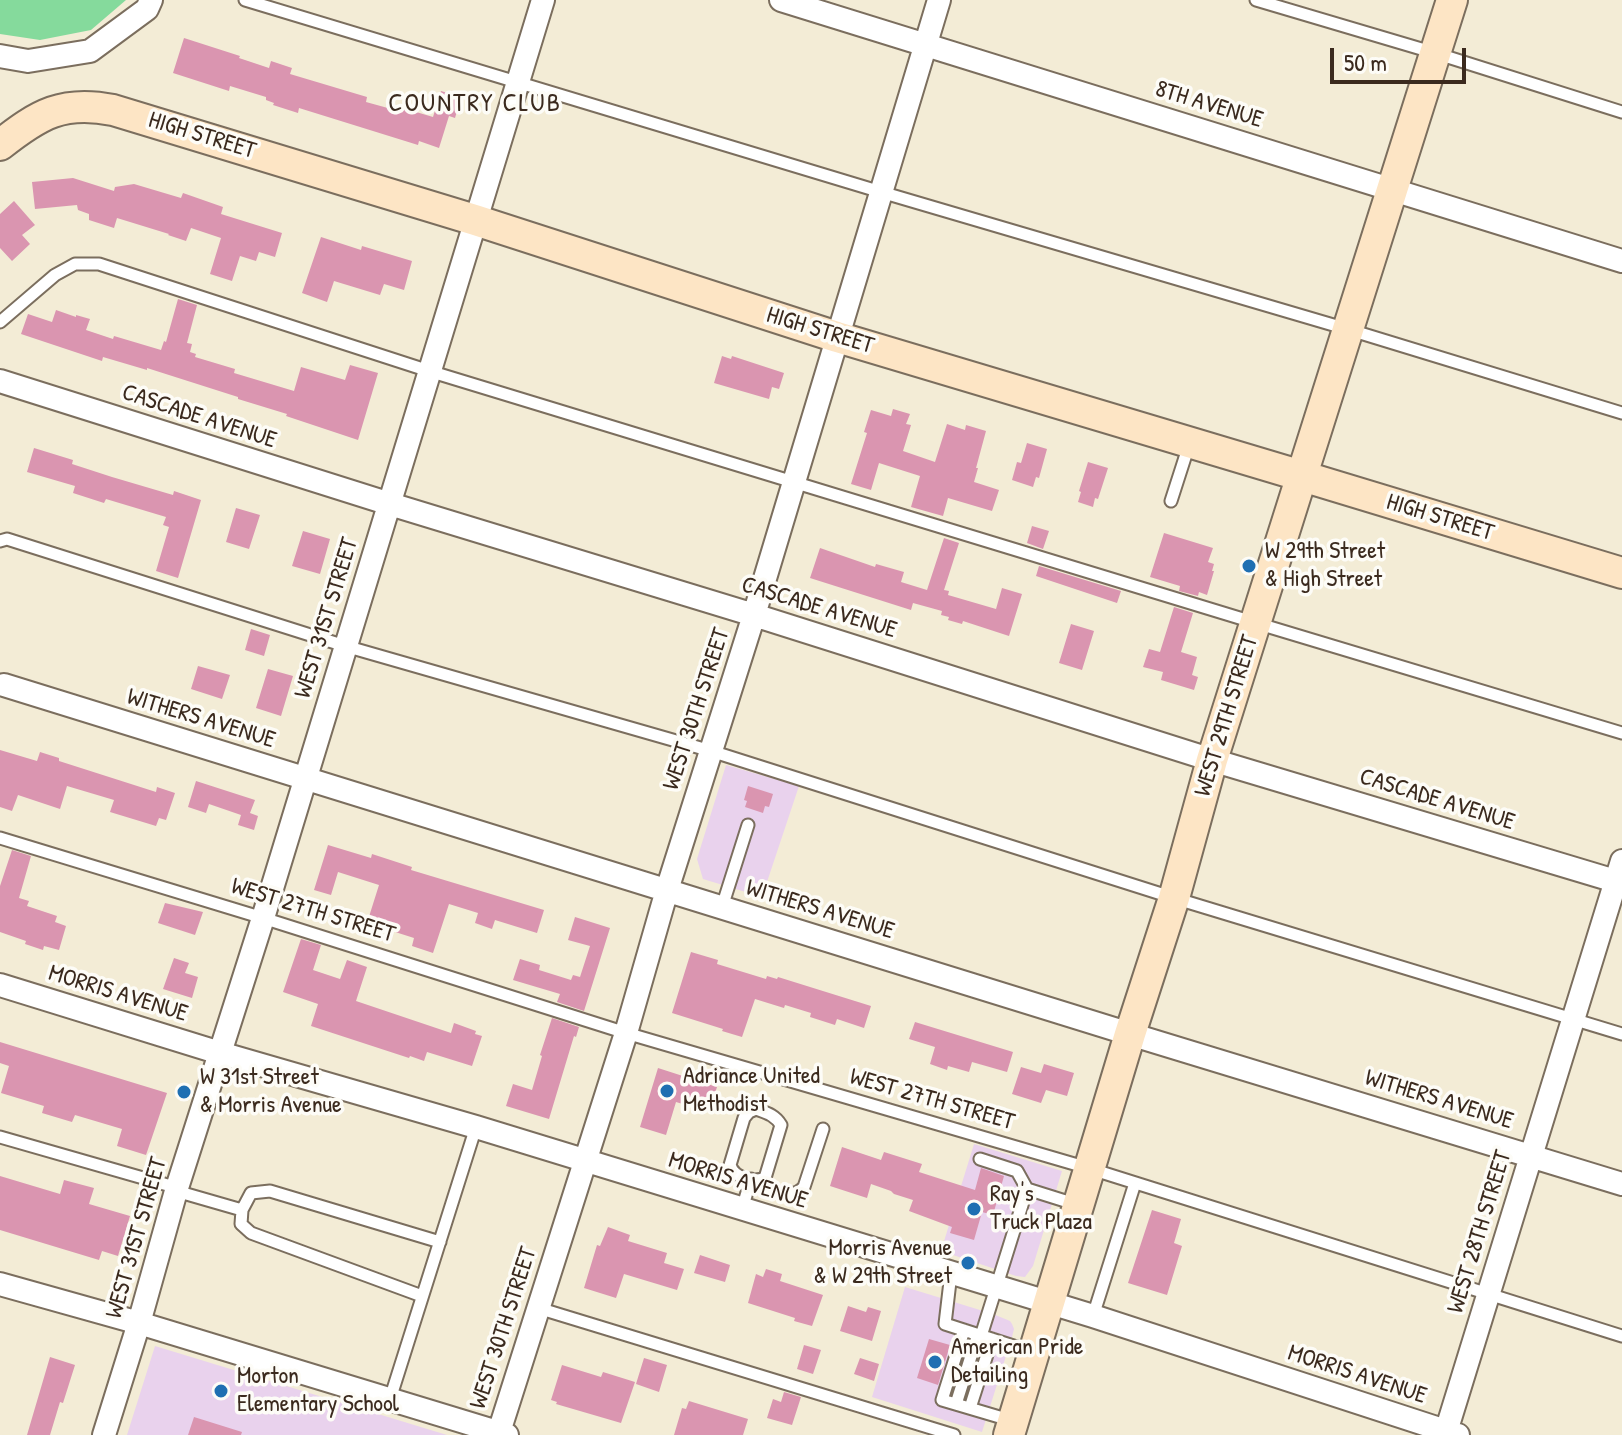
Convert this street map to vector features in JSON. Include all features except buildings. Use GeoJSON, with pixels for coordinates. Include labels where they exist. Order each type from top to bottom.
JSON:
{"type":"FeatureCollection","features":[{"type":"Feature","properties":{"kind":"street"},"geometry":{"type":"LineString","coordinates":[[0,56],[28,61],[90,51],[147,9],[151,0]]}},
{"type":"Feature","properties":{"kind":"street","name":"WEST 31ST STREET"},"geometry":{"type":"LineString","coordinates":[[104,1435],[543,0]]}},
{"type":"Feature","properties":{"kind":"street","name":"8TH AVENUE"},"geometry":{"type":"LineString","coordinates":[[781,0],[1622,261]]}},
{"type":"Feature","properties":{"kind":"street","name":"WEST 30TH STREET"},"geometry":{"type":"LineString","coordinates":[[503,1434],[538,1308],[626,1033],[939,0]]}},
{"type":"Feature","properties":{"kind":"street","name":"WEST 29TH STREET"},"geometry":{"type":"LineString","coordinates":[[1011,1428],[1088,1168],[1174,898],[1212,760],[1452,0]]}},
{"type":"Feature","properties":{"kind":"street","name":"HIGH STREET"},"geometry":{"type":"LineString","coordinates":[[11,136],[64,107],[90,105],[113,110],[475,220],[837,337],[1622,573]]}},
{"type":"Feature","properties":{"kind":"street","name":"CASCADE AVENUE"},"geometry":{"type":"LineString","coordinates":[[0,381],[1212,760],[1620,875]]}},
{"type":"Feature","properties":{"kind":"street","name":"WITHERS AVENUE"},"geometry":{"type":"LineString","coordinates":[[4,685],[1622,1184]]}},
{"type":"Feature","properties":{"kind":"street","name":"WEST 28TH STREET"},"geometry":{"type":"LineString","coordinates":[[1450,1434],[1531,1155],[1620,875]]}},
{"type":"Feature","properties":{"kind":"street","name":"MORRIS AVENUE"},"geometry":{"type":"LineString","coordinates":[[0,985],[1049,1302],[1450,1434]]}},
{"type":"Feature","properties":{"kind":"street"},"geometry":{"type":"LineString","coordinates":[[0,1284],[503,1434]]}},
{"type":"Feature","properties":{"kind":"lane"},"geometry":{"type":"LineString","coordinates":[[245,0],[1622,413]]}},
{"type":"Feature","properties":{"kind":"lane"},"geometry":{"type":"LineString","coordinates":[[1256,0],[1622,112]]}},
{"type":"Feature","properties":{"kind":"lane"},"geometry":{"type":"LineString","coordinates":[[0,322],[55,275],[75,264],[99,264],[429,371],[1622,733]]}},
{"type":"Feature","properties":{"kind":"lane"},"geometry":{"type":"LineString","coordinates":[[1171,501],[1190,442]]}},
{"type":"Feature","properties":{"kind":"lane"},"geometry":{"type":"LineString","coordinates":[[0,541],[7,539],[345,646],[711,751],[1174,898],[1622,1034]]}},
{"type":"Feature","properties":{"kind":"lane"},"geometry":{"type":"LineString","coordinates":[[722,907],[748,825]]}},
{"type":"Feature","properties":{"kind":"lane","name":"WEST 27TH STREET"},"geometry":{"type":"LineString","coordinates":[[0,838],[626,1033],[1088,1168],[1622,1336]]}},
{"type":"Feature","properties":{"kind":"lane"},"geometry":{"type":"LineString","coordinates":[[754,1180],[765,1178],[781,1125],[772,1114],[756,1109],[749,1112],[744,1118],[730,1165],[732,1171],[781,1192],[795,1194],[804,1187],[823,1129]]}},
{"type":"Feature","properties":{"kind":"lane"},"geometry":{"type":"LineString","coordinates":[[390,1399],[476,1127]]}},
{"type":"Feature","properties":{"kind":"lane"},"geometry":{"type":"LineString","coordinates":[[0,1137],[242,1210]]}},
{"type":"Feature","properties":{"kind":"lane"},"geometry":{"type":"LineString","coordinates":[[980,1159],[1017,1171],[1027,1189],[1078,1205]]}},
{"type":"Feature","properties":{"kind":"lane"},"geometry":{"type":"LineString","coordinates":[[742,1209],[754,1180]]}},
{"type":"Feature","properties":{"kind":"lane"},"geometry":{"type":"LineString","coordinates":[[1093,1316],[1135,1183]]}},
{"type":"Feature","properties":{"kind":"lane"},"geometry":{"type":"LineString","coordinates":[[970,1408],[997,1286],[1027,1189]]}},
{"type":"Feature","properties":{"kind":"lane"},"geometry":{"type":"LineString","coordinates":[[422,1296],[251,1233],[241,1224],[242,1210],[251,1193],[270,1191],[440,1242]]}},
{"type":"Feature","properties":{"kind":"lane"},"geometry":{"type":"LineString","coordinates":[[951,1273],[945,1324],[1034,1352]]}},
{"type":"Feature","properties":{"kind":"lane"},"geometry":{"type":"LineString","coordinates":[[538,1308],[954,1435]]}},
{"type":"Feature","properties":{"kind":"lane"},"geometry":{"type":"LineString","coordinates":[[964,1330],[942,1400],[970,1408],[1011,1428]]}},
{"type":"Feature","properties":{"kind":"lane"},"geometry":{"type":"LineString","coordinates":[[956,1404],[984,1336]]}},
{"type":"Feature","properties":{"kind":"shaded area"},"geometry":{"type":"Polygon","coordinates":[[[726,765],[799,786],[762,897],[703,879],[697,859],[726,765]]]}},
{"type":"Feature","properties":{"kind":"shaded area"},"geometry":{"type":"Polygon","coordinates":[[[974,1144],[1062,1171],[1033,1266],[1025,1277],[941,1251],[974,1144]]]}},
{"type":"Feature","properties":{"kind":"shaded area"},"geometry":{"type":"Polygon","coordinates":[[[905,1287],[993,1314],[1012,1324],[1012,1337],[982,1432],[872,1397],[905,1287]]]}},
{"type":"Feature","properties":{"kind":"shaded area","name":"Morton Elementary School"},"geometry":{"type":"Polygon","coordinates":[[[155,1346],[447,1435],[127,1435],[155,1346]]]}},
{"type":"Feature","properties":{"kind":"green space"},"geometry":{"type":"Polygon","coordinates":[[[0,0],[126,0],[91,30],[40,40],[0,34],[0,0]]]}},
{"type":"Feature","properties":{"kind":"place","name":"W 29th Street & High Street"},"geometry":{"type":"Point","coordinates":[1249,566]}},
{"type":"Feature","properties":{"kind":"place","name":"Adriance United Methodist"},"geometry":{"type":"Point","coordinates":[667,1091]}},
{"type":"Feature","properties":{"kind":"place","name":"W 31st Street & Morris Avenue"},"geometry":{"type":"Point","coordinates":[184,1092]}},
{"type":"Feature","properties":{"kind":"place","name":"Ray's Truck Plaza"},"geometry":{"type":"Point","coordinates":[974,1209]}},
{"type":"Feature","properties":{"kind":"place","name":"Morris Avenue & W 29th Street"},"geometry":{"type":"Point","coordinates":[968,1263]}},
{"type":"Feature","properties":{"kind":"place","name":"American Pride Detailing"},"geometry":{"type":"Point","coordinates":[935,1362]}},
{"type":"Feature","properties":{"kind":"place","name":"Morton Elementary School"},"geometry":{"type":"Point","coordinates":[221,1391]}},
{"type":"Feature","properties":{"kind":"district","name":"COUNTRY CLUB"},"geometry":{"type":"Point","coordinates":[475,104]}}]}
